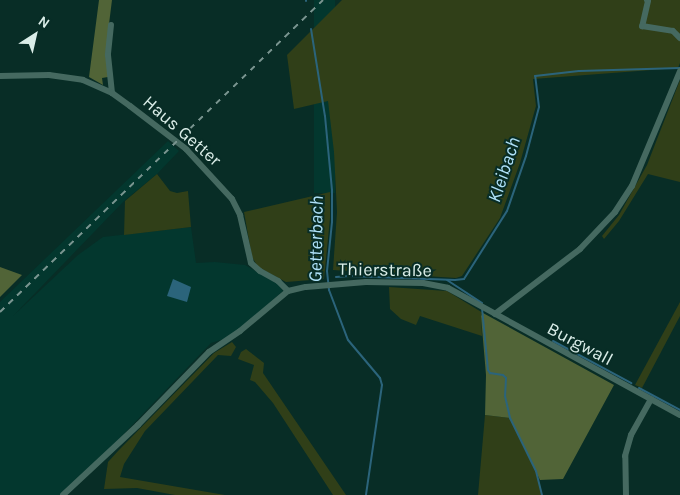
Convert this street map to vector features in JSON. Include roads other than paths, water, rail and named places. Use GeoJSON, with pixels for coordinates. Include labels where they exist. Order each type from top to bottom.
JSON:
{"type":"FeatureCollection","features":[{"type":"Feature","properties":{"kind":"street"},"geometry":{"type":"LineString","coordinates":[[647,0],[642,26],[672,31],[680,38]]}},
{"type":"Feature","properties":{"kind":"street"},"geometry":{"type":"LineString","coordinates":[[111,25],[108,55],[112,93]]}},
{"type":"Feature","properties":{"kind":"street"},"geometry":{"type":"LineString","coordinates":[[495,314],[580,249],[616,212],[632,186],[680,71]]}},
{"type":"Feature","properties":{"kind":"street","name":"Haus Getter"},"geometry":{"type":"LineString","coordinates":[[0,76],[69,78],[92,83],[112,93],[186,149],[214,178],[237,207],[251,263],[260,272],[278,281],[288,291]]}},
{"type":"Feature","properties":{"kind":"street","name":"Thierstraße"},"geometry":{"type":"LineString","coordinates":[[63,495],[118,444],[209,352],[240,331],[288,291],[320,285],[366,282],[437,285],[448,288],[495,314]]}},
{"type":"Feature","properties":{"kind":"street","name":"Burgwall"},"geometry":{"type":"LineString","coordinates":[[495,314],[680,415]]}},
{"type":"Feature","properties":{"kind":"street"},"geometry":{"type":"LineString","coordinates":[[626,495],[625,456],[631,435],[652,399]]}},
{"type":"Feature","properties":{"kind":"water"},"geometry":{"type":"Polygon","coordinates":[[[173,279],[191,287],[187,302],[167,296],[173,279]]]}},
{"type":"Feature","properties":{"kind":"waterway","name":"Getterbach"},"geometry":{"type":"LineString","coordinates":[[311,29],[325,116],[332,190],[332,222],[327,271],[329,290],[348,340],[380,378],[382,385],[366,495]]}},
{"type":"Feature","properties":{"kind":"waterway","name":"Kleibach"},"geometry":{"type":"LineString","coordinates":[[336,277],[464,279],[507,211],[526,156],[539,107],[535,76],[579,71],[680,68]]}},
{"type":"Feature","properties":{"kind":"waterway"},"geometry":{"type":"LineString","coordinates":[[447,280],[482,303]]}},
{"type":"Feature","properties":{"kind":"waterway"},"geometry":{"type":"LineString","coordinates":[[482,308],[488,370],[490,373],[503,375],[506,378],[505,396],[510,418],[536,471],[542,495]]}},
{"type":"Feature","properties":{"kind":"waterway"},"geometry":{"type":"LineString","coordinates":[[553,341],[631,383]]}},
{"type":"Feature","properties":{"kind":"waterway"},"geometry":{"type":"LineString","coordinates":[[639,388],[680,410]]}},
{"type":"Feature","properties":{"kind":"railway"},"geometry":{"type":"LineString","coordinates":[[0,312],[323,0]]}}]}
